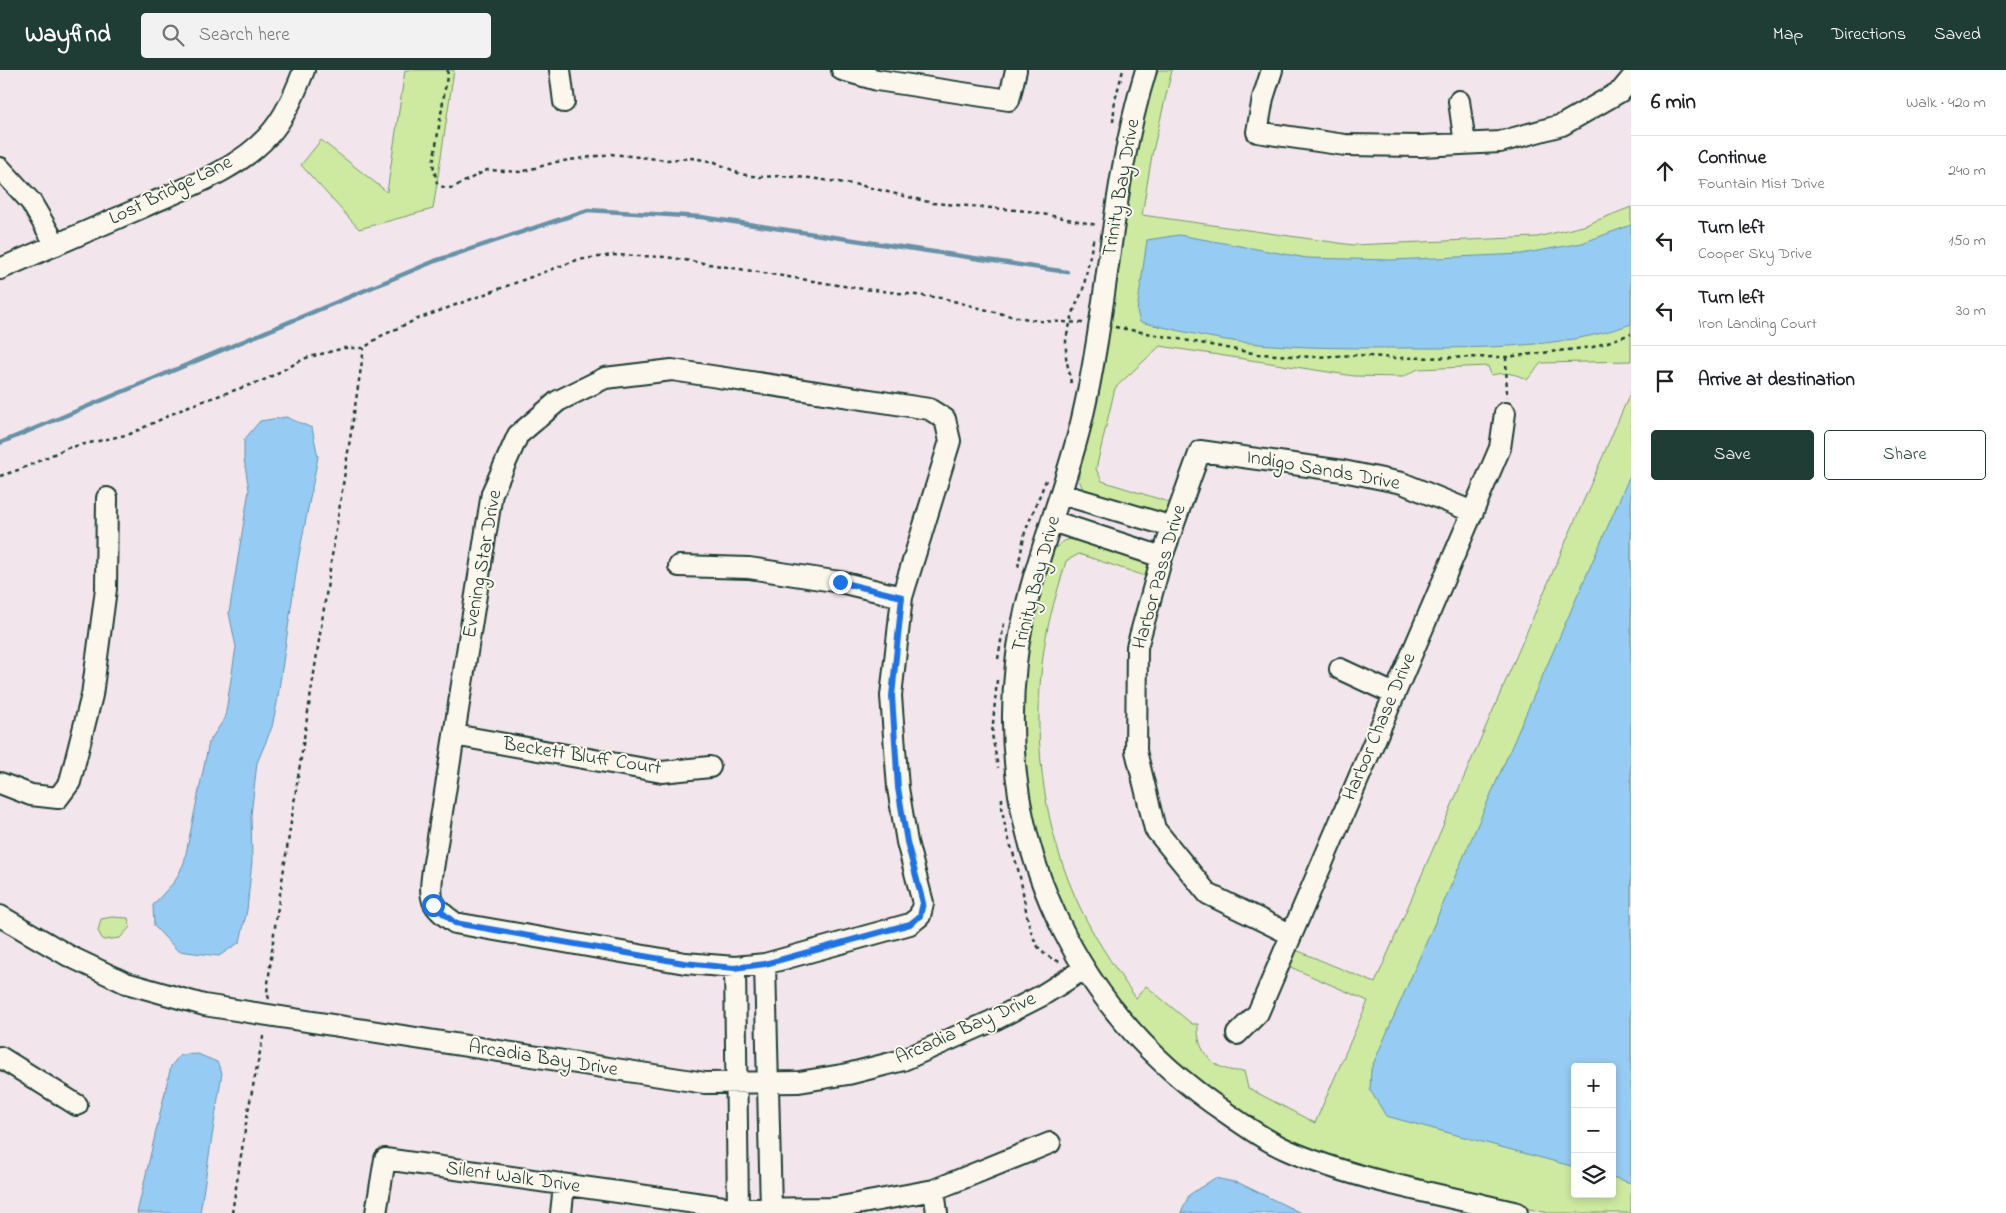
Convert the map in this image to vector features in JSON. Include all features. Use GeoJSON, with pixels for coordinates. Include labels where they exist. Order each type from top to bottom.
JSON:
{"type":"FeatureCollection","features":[{"type":"Feature","properties":{"kind":"street","name":"Lost Bridge Lane"},"geometry":{"type":"LineString","coordinates":[[0,269],[198,182],[244,156],[267,137],[278,123],[296,92],[304,70]]}},
{"type":"Feature","properties":{"kind":"street"},"geometry":{"type":"LineString","coordinates":[[560,70],[564,102]]}},
{"type":"Feature","properties":{"kind":"street"},"geometry":{"type":"LineString","coordinates":[[842,70],[877,80],[1009,100],[1016,70]]}},
{"type":"Feature","properties":{"kind":"street","name":"Trinity Bay Drive"},"geometry":{"type":"LineString","coordinates":[[1146,70],[1126,150],[1094,364],[1082,421],[1062,494],[1023,618],[1016,661],[1013,702],[1015,772],[1025,828],[1042,881],[1084,969],[1132,1033],[1173,1073],[1227,1114],[1285,1149],[1322,1164],[1517,1213]]}},
{"type":"Feature","properties":{"kind":"street"},"geometry":{"type":"LineString","coordinates":[[1272,70],[1263,98],[1257,132],[1345,145],[1421,146],[1500,142],[1562,125],[1621,91],[1631,79]]}},
{"type":"Feature","properties":{"kind":"street"},"geometry":{"type":"LineString","coordinates":[[1460,101],[1465,144]]}},
{"type":"Feature","properties":{"kind":"street"},"geometry":{"type":"LineString","coordinates":[[0,168],[31,202],[56,245]]}},
{"type":"Feature","properties":{"kind":"street","name":"Evening Star Drive"},"geometry":{"type":"LineString","coordinates":[[734,968],[684,963],[455,923],[433,905],[430,890],[433,869],[492,493],[518,435],[558,401],[605,378],[672,370],[929,409],[945,419],[950,442],[902,597]]}},
{"type":"Feature","properties":{"kind":"street","name":"Harbor Chase Drive"},"geometry":{"type":"LineString","coordinates":[[1237,1034],[1258,1013],[1290,934],[1500,448],[1505,413]]}},
{"type":"Feature","properties":{"kind":"street","name":"Indigo Sands Drive"},"geometry":{"type":"LineString","coordinates":[[1200,451],[1343,471],[1402,483],[1472,512]]}},
{"type":"Feature","properties":{"kind":"street","name":"Harbor Pass Drive"},"geometry":{"type":"LineString","coordinates":[[1200,451],[1162,557],[1137,647],[1136,751],[1155,828],[1208,894],[1290,934]]}},
{"type":"Feature","properties":{"kind":"street"},"geometry":{"type":"LineString","coordinates":[[1062,494],[1173,527]]}},
{"type":"Feature","properties":{"kind":"street"},"geometry":{"type":"LineString","coordinates":[[0,783],[31,795],[58,798],[70,782],[92,695],[106,589],[107,498]]}},
{"type":"Feature","properties":{"kind":"street"},"geometry":{"type":"LineString","coordinates":[[1052,522],[1162,557]]}},
{"type":"Feature","properties":{"kind":"street"},"geometry":{"type":"LineString","coordinates":[[679,566],[750,568],[840,582],[902,597],[892,696],[898,788],[907,842],[923,903],[920,916],[910,924],[889,931],[765,964],[734,968],[738,1083],[738,1209]]}},
{"type":"Feature","properties":{"kind":"street"},"geometry":{"type":"LineString","coordinates":[[1340,669],[1394,694]]}},
{"type":"Feature","properties":{"kind":"street","name":"Beckett Bluff Court"},"geometry":{"type":"LineString","coordinates":[[454,735],[662,772],[710,767]]}},
{"type":"Feature","properties":{"kind":"street","name":"Arcadia Bay Drive"},"geometry":{"type":"LineString","coordinates":[[0,916],[69,956],[126,983],[204,1005],[705,1083],[799,1082],[848,1074],[902,1060],[992,1021],[1041,996],[1084,969]]}},
{"type":"Feature","properties":{"kind":"street"},"geometry":{"type":"LineString","coordinates":[[765,964],[771,1209]]}},
{"type":"Feature","properties":{"kind":"street"},"geometry":{"type":"LineString","coordinates":[[0,1057],[77,1105]]}},
{"type":"Feature","properties":{"kind":"street","name":"Silent Walk Drive"},"geometry":{"type":"LineString","coordinates":[[376,1213],[385,1159],[564,1186],[738,1209],[836,1208],[934,1190],[1050,1143]]}},
{"type":"Feature","properties":{"kind":"street"},"geometry":{"type":"LineString","coordinates":[[561,1213],[564,1186]]}},
{"type":"Feature","properties":{"kind":"street"},"geometry":{"type":"LineString","coordinates":[[934,1190],[937,1213]]}},
{"type":"Feature","properties":{"kind":"path"},"geometry":{"type":"LineString","coordinates":[[448,70],[433,164],[437,183],[443,187],[452,188],[487,170],[521,172],[588,156],[611,154],[667,160],[692,158],[715,162],[740,174],[759,178],[780,176],[810,178],[860,185],[933,203],[1028,211],[1097,225]]}},
{"type":"Feature","properties":{"kind":"path"},"geometry":{"type":"LineString","coordinates":[[0,476],[68,448],[130,434],[189,406],[264,380],[306,358],[344,348],[364,348],[379,337],[415,320],[577,260],[613,255],[666,257],[856,288],[942,298],[1006,315],[1040,321],[1092,322]]}},
{"type":"Feature","properties":{"kind":"path"},"geometry":{"type":"LineString","coordinates":[[1111,326],[1258,354],[1358,355],[1394,358],[1506,357],[1593,347],[1631,334]]}},
{"type":"Feature","properties":{"kind":"path"},"geometry":{"type":"LineString","coordinates":[[232,1213],[248,1111],[270,1006],[267,992],[274,934],[364,348]]}},
{"type":"Feature","properties":{"kind":"path"},"geometry":{"type":"LineString","coordinates":[[1505,413],[1508,384],[1506,357]]}},
{"type":"Feature","properties":{"kind":"green space"},"geometry":{"type":"Polygon","coordinates":[[[405,70],[454,70],[433,209],[359,229],[301,165],[321,140],[387,192],[405,70]]]}},
{"type":"Feature","properties":{"kind":"green space"},"geometry":{"type":"Polygon","coordinates":[[[1155,70],[1172,70],[1152,155],[1142,215],[1353,245],[1537,237],[1583,226],[1631,207],[1631,361],[1541,363],[1527,380],[1510,374],[1491,375],[1488,366],[1418,369],[1403,377],[1354,376],[1160,346],[1115,388],[1096,469],[1102,481],[1175,504],[1162,515],[1089,494],[1080,483],[1079,469],[1105,355],[1138,137],[1155,70]]]}},
{"type":"Feature","properties":{"kind":"green space"},"geometry":{"type":"Polygon","coordinates":[[[1631,391],[1631,1213],[1549,1213],[1357,1165],[1308,1149],[1254,1121],[1208,1089],[1165,1053],[1127,1013],[1081,947],[1058,899],[1040,847],[1028,794],[1022,739],[1023,685],[1030,632],[1051,557],[1054,550],[1064,541],[1082,539],[1144,559],[1152,570],[1151,578],[1079,554],[1066,561],[1046,638],[1040,680],[1039,711],[1042,773],[1054,835],[1074,894],[1087,922],[1110,961],[1136,998],[1146,986],[1192,1024],[1198,1024],[1200,1043],[1209,1059],[1224,1068],[1244,1071],[1248,1088],[1315,1123],[1368,1001],[1288,966],[1296,950],[1375,983],[1631,391]]]}},
{"type":"Feature","properties":{"kind":"green space"},"geometry":{"type":"Polygon","coordinates":[[[112,917],[128,918],[130,927],[120,938],[103,940],[98,931],[101,919],[112,917]]]}},
{"type":"Feature","properties":{"kind":"water"},"geometry":{"type":"Polygon","coordinates":[[[1631,225],[1631,324],[1575,339],[1513,346],[1450,348],[1353,348],[1278,345],[1215,338],[1140,322],[1137,311],[1147,240],[1179,235],[1307,258],[1392,260],[1521,254],[1582,243],[1631,225]]]}},
{"type":"Feature","properties":{"kind":"water"},"geometry":{"type":"Polygon","coordinates":[[[286,417],[312,428],[318,457],[298,560],[277,703],[272,727],[257,763],[251,815],[252,861],[247,910],[240,942],[219,956],[178,951],[154,926],[153,905],[175,881],[184,863],[209,742],[225,718],[236,647],[229,613],[249,490],[244,459],[244,440],[260,421],[286,417]]]}},
{"type":"Feature","properties":{"kind":"water"},"geometry":{"type":"Polygon","coordinates":[[[1631,473],[1631,1183],[1616,1178],[1616,1063],[1571,1063],[1571,1166],[1386,1116],[1370,1090],[1371,1069],[1631,473]]]}},
{"type":"Feature","properties":{"kind":"water"},"geometry":{"type":"Polygon","coordinates":[[[198,1054],[217,1062],[222,1073],[200,1213],[137,1213],[171,1066],[180,1055],[198,1054]]]}},
{"type":"Feature","properties":{"kind":"water"},"geometry":{"type":"Polygon","coordinates":[[[1215,1178],[1239,1183],[1301,1213],[1181,1213],[1189,1195],[1215,1178]]]}},
{"type":"Feature","properties":{"kind":"waterway"},"geometry":{"type":"LineString","coordinates":[[0,443],[435,261],[588,210],[701,217],[1067,272]]}},
{"type":"Feature","properties":{"kind":"route"},"geometry":{"type":"LineString","coordinates":[[433,905],[444,916],[455,923],[684,963],[734,968],[765,964],[910,924],[920,916],[923,903],[907,842],[898,788],[892,696],[902,597],[840,582]]}}]}
